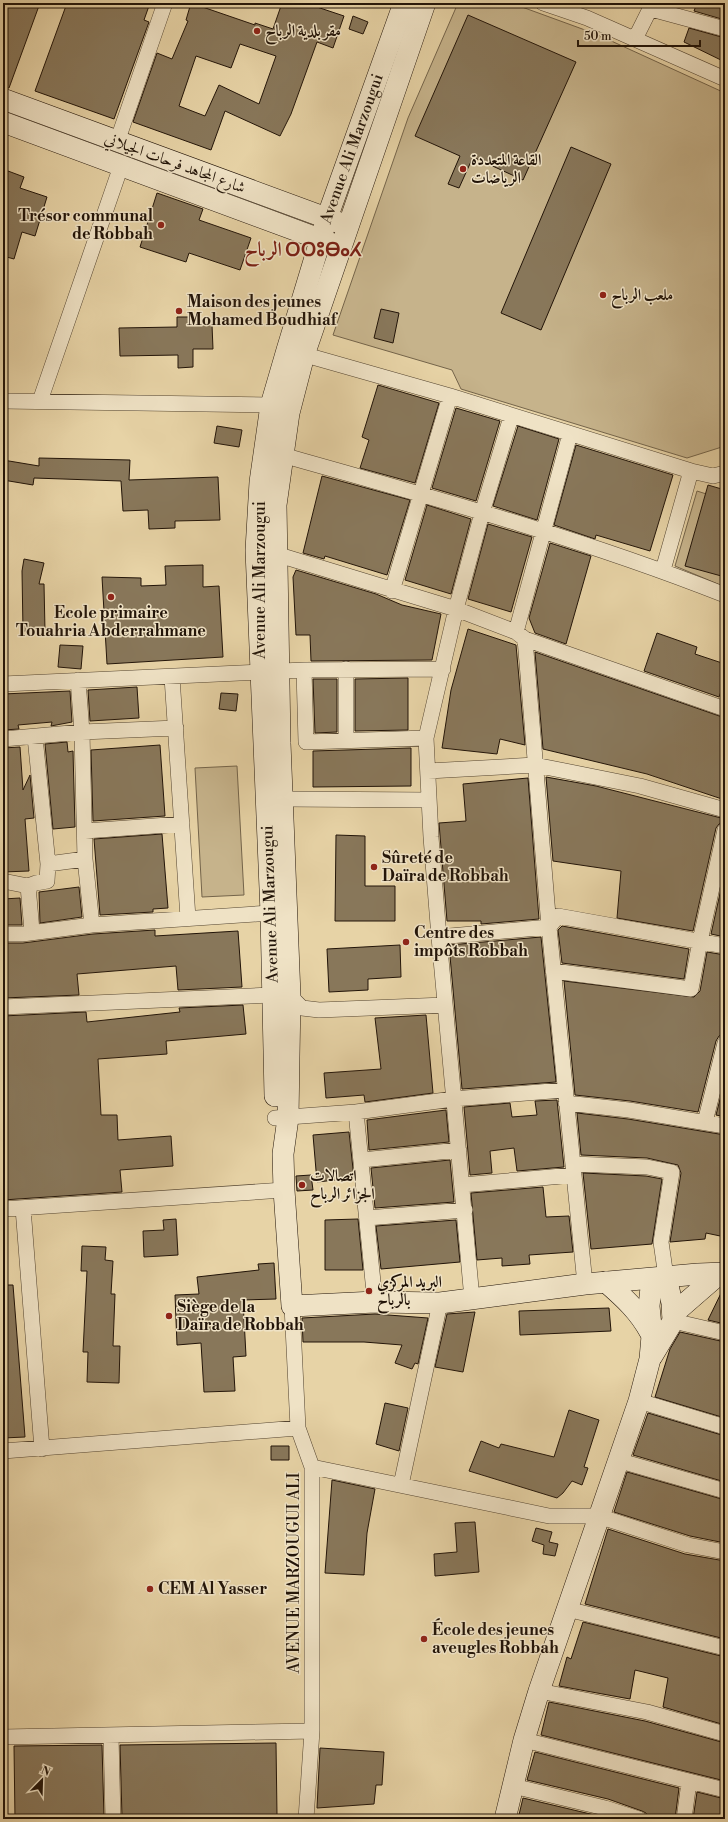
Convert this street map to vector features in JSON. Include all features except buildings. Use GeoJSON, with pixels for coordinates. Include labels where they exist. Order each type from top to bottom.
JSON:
{"type":"FeatureCollection","features":[{"type":"Feature","properties":{"kind":"main road","name":"Avenue Ali Marzougui"},"geometry":{"type":"LineString","coordinates":[[282,996],[271,913],[270,672],[276,553],[276,505],[282,455],[289,413],[296,352],[321,239],[404,3]]}},
{"type":"Feature","properties":{"kind":"main road","name":"Avenue Ali Marzougui"},"geometry":{"type":"LineString","coordinates":[[292,1306],[284,1190],[282,1118],[283,799],[280,743],[256,550],[260,482],[271,405],[296,352],[341,246],[425,3]]}},
{"type":"Feature","properties":{"kind":"main road","name":"شارع المجاهد فرحات الجيلاني"},"geometry":{"type":"LineString","coordinates":[[3,99],[348,226]]}},
{"type":"Feature","properties":{"kind":"main road","name":"شارع المجاهد فرحات الجيلاني"},"geometry":{"type":"LineString","coordinates":[[3,122],[341,246]]}},
{"type":"Feature","properties":{"kind":"main road"},"geometry":{"type":"LineString","coordinates":[[292,1306],[374,1302],[440,1303],[660,1274],[722,1273]]}},
{"type":"Feature","properties":{"kind":"main road"},"geometry":{"type":"LineString","coordinates":[[650,1359],[673,1317],[722,1273]]}},
{"type":"Feature","properties":{"kind":"main road"},"geometry":{"type":"LineString","coordinates":[[660,1274],[671,1296],[673,1317]]}},
{"type":"Feature","properties":{"kind":"main road"},"geometry":{"type":"LineString","coordinates":[[505,1819],[524,1740],[539,1691],[617,1460],[639,1401],[650,1359],[652,1336],[649,1306],[660,1274]]}},
{"type":"Feature","properties":{"kind":"main road"},"geometry":{"type":"LineString","coordinates":[[606,1282],[642,1317],[652,1336]]}},
{"type":"Feature","properties":{"kind":"street"},"geometry":{"type":"LineString","coordinates":[[117,142],[165,3]]}},
{"type":"Feature","properties":{"kind":"street"},"geometry":{"type":"LineString","coordinates":[[543,3],[587,18],[725,79]]}},
{"type":"Feature","properties":{"kind":"street"},"geometry":{"type":"LineString","coordinates":[[635,39],[652,6],[725,29]]}},
{"type":"Feature","properties":{"kind":"street"},"geometry":{"type":"LineString","coordinates":[[40,401],[121,166]]}},
{"type":"Feature","properties":{"kind":"street"},"geometry":{"type":"LineString","coordinates":[[296,352],[450,396],[511,417],[691,471],[713,476],[725,473]]}},
{"type":"Feature","properties":{"kind":"street"},"geometry":{"type":"LineString","coordinates":[[392,591],[450,396]]}},
{"type":"Feature","properties":{"kind":"street"},"geometry":{"type":"LineString","coordinates":[[3,401],[271,405]]}},
{"type":"Feature","properties":{"kind":"street"},"geometry":{"type":"LineString","coordinates":[[472,1299],[439,937],[426,738],[456,610],[482,513],[511,417]]}},
{"type":"Feature","properties":{"kind":"street"},"geometry":{"type":"LineString","coordinates":[[570,434],[543,531],[521,636],[536,765],[553,971],[585,1284]]}},
{"type":"Feature","properties":{"kind":"street"},"geometry":{"type":"LineString","coordinates":[[282,455],[421,494],[543,531],[663,570],[725,594]]}},
{"type":"Feature","properties":{"kind":"street"},"geometry":{"type":"LineString","coordinates":[[663,570],[691,471]]}},
{"type":"Feature","properties":{"kind":"street"},"geometry":{"type":"LineString","coordinates":[[256,550],[276,553],[392,591],[456,610],[521,636],[725,709]]}},
{"type":"Feature","properties":{"kind":"street"},"geometry":{"type":"LineString","coordinates":[[3,684],[304,670],[442,668]]}},
{"type":"Feature","properties":{"kind":"street"},"geometry":{"type":"LineString","coordinates":[[346,669],[346,741]]}},
{"type":"Feature","properties":{"kind":"street"},"geometry":{"type":"LineString","coordinates":[[304,670],[306,742]]}},
{"type":"Feature","properties":{"kind":"street"},"geometry":{"type":"LineString","coordinates":[[172,677],[188,918]]}},
{"type":"Feature","properties":{"kind":"street"},"geometry":{"type":"LineString","coordinates":[[78,680],[82,732],[85,859],[92,925]]}},
{"type":"Feature","properties":{"kind":"street"},"geometry":{"type":"LineString","coordinates":[[3,739],[82,732],[176,728]]}},
{"type":"Feature","properties":{"kind":"street"},"geometry":{"type":"LineString","coordinates":[[3,881],[28,886],[36,883],[47,882],[48,864],[35,736]]}},
{"type":"Feature","properties":{"kind":"street"},"geometry":{"type":"LineString","coordinates":[[280,743],[426,738]]}},
{"type":"Feature","properties":{"kind":"street"},"geometry":{"type":"LineString","coordinates":[[428,771],[536,765],[640,786],[725,810]]}},
{"type":"Feature","properties":{"kind":"street"},"geometry":{"type":"LineString","coordinates":[[283,799],[429,800]]}},
{"type":"Feature","properties":{"kind":"street"},"geometry":{"type":"LineString","coordinates":[[85,831],[182,824]]}},
{"type":"Feature","properties":{"kind":"street"},"geometry":{"type":"LineString","coordinates":[[553,971],[691,989],[700,941],[725,830]]}},
{"type":"Feature","properties":{"kind":"street"},"geometry":{"type":"LineString","coordinates":[[48,864],[85,859]]}},
{"type":"Feature","properties":{"kind":"street"},"geometry":{"type":"LineString","coordinates":[[28,886],[32,931]]}},
{"type":"Feature","properties":{"kind":"street"},"geometry":{"type":"LineString","coordinates":[[3,934],[22,934],[32,931],[92,925],[271,913]]}},
{"type":"Feature","properties":{"kind":"street"},"geometry":{"type":"LineString","coordinates":[[439,937],[549,927],[558,916],[725,946]]}},
{"type":"Feature","properties":{"kind":"street"},"geometry":{"type":"LineString","coordinates":[[3,1007],[282,996],[302,1008],[319,1010],[445,1005]]}},
{"type":"Feature","properties":{"kind":"street"},"geometry":{"type":"LineString","coordinates":[[705,1122],[725,1043]]}},
{"type":"Feature","properties":{"kind":"street"},"geometry":{"type":"LineString","coordinates":[[282,1118],[356,1112],[453,1099],[565,1097],[629,1110],[725,1126]]}},
{"type":"Feature","properties":{"kind":"street"},"geometry":{"type":"LineString","coordinates":[[356,1112],[362,1160],[374,1302]]}},
{"type":"Feature","properties":{"kind":"street"},"geometry":{"type":"LineString","coordinates":[[362,1160],[459,1150]]}},
{"type":"Feature","properties":{"kind":"street"},"geometry":{"type":"LineString","coordinates":[[462,1185],[573,1170],[647,1167],[672,1172],[661,1242],[660,1274]]}},
{"type":"Feature","properties":{"kind":"street"},"geometry":{"type":"LineString","coordinates":[[3,1209],[284,1190]]}},
{"type":"Feature","properties":{"kind":"street"},"geometry":{"type":"LineString","coordinates":[[23,1208],[42,1449]]}},
{"type":"Feature","properties":{"kind":"street"},"geometry":{"type":"LineString","coordinates":[[367,1218],[465,1210]]}},
{"type":"Feature","properties":{"kind":"street"},"geometry":{"type":"LineString","coordinates":[[401,1485],[440,1303]]}},
{"type":"Feature","properties":{"kind":"street","name":"AVENUE MARZOUGUI ALI"},"geometry":{"type":"LineString","coordinates":[[292,1306],[298,1428],[312,1467],[312,1731],[306,1819]]}},
{"type":"Feature","properties":{"kind":"street"},"geometry":{"type":"LineString","coordinates":[[673,1317],[725,1333]]}},
{"type":"Feature","properties":{"kind":"street"},"geometry":{"type":"LineString","coordinates":[[639,1401],[725,1427]]}},
{"type":"Feature","properties":{"kind":"street"},"geometry":{"type":"LineString","coordinates":[[3,1451],[298,1428]]}},
{"type":"Feature","properties":{"kind":"street"},"geometry":{"type":"LineString","coordinates":[[617,1460],[725,1491]]}},
{"type":"Feature","properties":{"kind":"street"},"geometry":{"type":"LineString","coordinates":[[312,1467],[549,1516],[598,1516],[688,1545],[725,1552]]}},
{"type":"Feature","properties":{"kind":"street"},"geometry":{"type":"LineString","coordinates":[[567,1609],[725,1648]]}},
{"type":"Feature","properties":{"kind":"street"},"geometry":{"type":"LineString","coordinates":[[539,1691],[647,1712],[725,1734]]}},
{"type":"Feature","properties":{"kind":"street"},"geometry":{"type":"LineString","coordinates":[[3,1737],[312,1731]]}},
{"type":"Feature","properties":{"kind":"street"},"geometry":{"type":"LineString","coordinates":[[111,1735],[113,1819]]}},
{"type":"Feature","properties":{"kind":"street"},"geometry":{"type":"LineString","coordinates":[[524,1740],[725,1790]]}},
{"type":"Feature","properties":{"kind":"street"},"geometry":{"type":"LineString","coordinates":[[684,1819],[689,1782]]}},
{"type":"Feature","properties":{"kind":"street"},"geometry":{"type":"LineString","coordinates":[[513,1786],[605,1808],[639,1819]]}},
{"type":"Feature","properties":{"kind":"shaded area","name":"ملعب الرباح"},"geometry":{"type":"Polygon","coordinates":[[[458,3],[511,3],[596,34],[725,93],[725,446],[687,458],[461,389],[452,370],[333,335],[408,118],[458,3]]]}},
{"type":"Feature","properties":{"kind":"shaded area"},"geometry":{"type":"Polygon","coordinates":[[[697,491],[725,500],[725,587],[675,566],[697,491]]]}},
{"type":"Feature","properties":{"kind":"shaded area"},"geometry":{"type":"Polygon","coordinates":[[[237,766],[244,895],[202,897],[195,768],[237,766]]]}},
{"type":"Feature","properties":{"kind":"place","name":"مقر بلدية الرباح"},"geometry":{"type":"Point","coordinates":[257,31]}},
{"type":"Feature","properties":{"kind":"place","name":"القاعة المتعددة الرياضات"},"geometry":{"type":"Point","coordinates":[463,169]}},
{"type":"Feature","properties":{"kind":"place","name":"Trésor communal de Robbah"},"geometry":{"type":"Point","coordinates":[161,225]}},
{"type":"Feature","properties":{"kind":"place","name":"ملعب الرباح"},"geometry":{"type":"Point","coordinates":[603,295]}},
{"type":"Feature","properties":{"kind":"place","name":"Maison des jeunes Mohamed Boudhiaf"},"geometry":{"type":"Point","coordinates":[179,311]}},
{"type":"Feature","properties":{"kind":"place","name":"Ecole primaire Touahria Abderrahmane"},"geometry":{"type":"Point","coordinates":[111,597]}},
{"type":"Feature","properties":{"kind":"place","name":"Sûreté de Daïra de Robbah"},"geometry":{"type":"Point","coordinates":[374,867]}},
{"type":"Feature","properties":{"kind":"place","name":"Centre des impôts Robbah"},"geometry":{"type":"Point","coordinates":[406,942]}},
{"type":"Feature","properties":{"kind":"place","name":"اتصالات الجزائر الرباح"},"geometry":{"type":"Point","coordinates":[302,1185]}},
{"type":"Feature","properties":{"kind":"place","name":"البريد المركزي بالرباح"},"geometry":{"type":"Point","coordinates":[369,1291]}},
{"type":"Feature","properties":{"kind":"place","name":"Siège de la Daïra de Robbah"},"geometry":{"type":"Point","coordinates":[169,1316]}},
{"type":"Feature","properties":{"kind":"place","name":"CEM Al Yasser"},"geometry":{"type":"Point","coordinates":[150,1589]}},
{"type":"Feature","properties":{"kind":"place","name":"École des jeunes aveugles Robbah"},"geometry":{"type":"Point","coordinates":[424,1639]}},
{"type":"Feature","properties":{"kind":"district","name":"الرباح ⵔⵔⵓⴱⴰⵃ"},"geometry":{"type":"Point","coordinates":[303,250]}}]}
